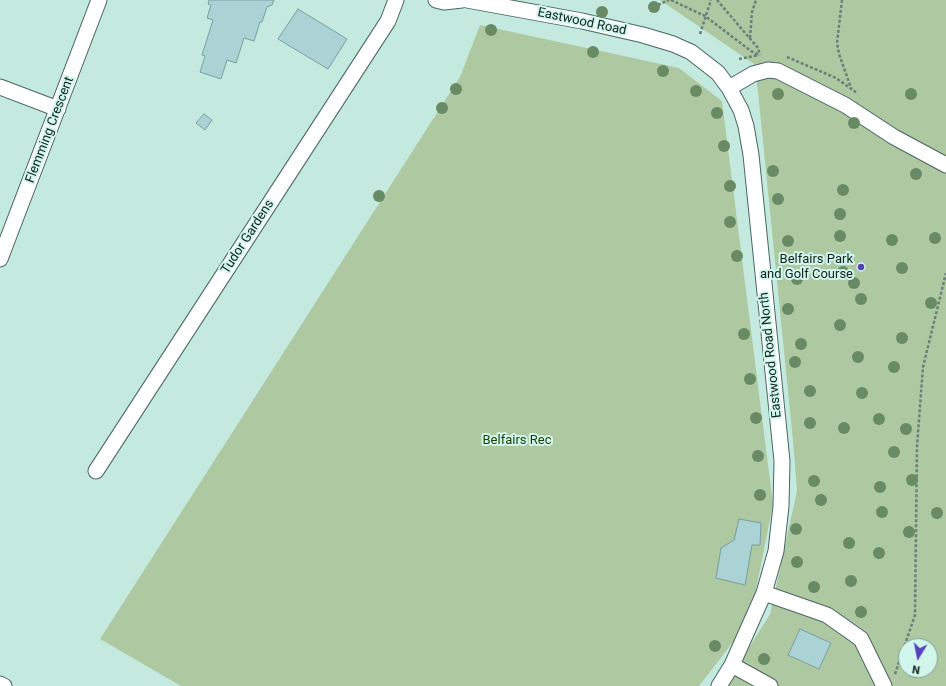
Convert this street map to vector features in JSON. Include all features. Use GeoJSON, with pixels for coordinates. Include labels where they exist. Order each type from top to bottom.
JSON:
{"type":"FeatureCollection","features":[{"type":"Feature","properties":{"kind":"street","name":"Flemming Crescent"},"geometry":{"type":"LineString","coordinates":[[0,259],[100,0]]}},
{"type":"Feature","properties":{"kind":"street","name":"Tudor Gardens"},"geometry":{"type":"LineString","coordinates":[[96,471],[388,21],[396,0]]}},
{"type":"Feature","properties":{"kind":"street"},"geometry":{"type":"LineString","coordinates":[[436,0],[444,2],[462,0]]}},
{"type":"Feature","properties":{"kind":"street","name":"Eastwood Road"},"geometry":{"type":"LineString","coordinates":[[467,0],[582,21],[673,44]]}},
{"type":"Feature","properties":{"kind":"street","name":"Eastwood Road North"},"geometry":{"type":"LineString","coordinates":[[673,44],[691,52],[718,73],[729,88],[741,110],[746,126],[751,155],[782,461],[781,506],[776,551],[764,593],[732,665],[718,686]]}},
{"type":"Feature","properties":{"kind":"street"},"geometry":{"type":"LineString","coordinates":[[729,88],[754,74],[768,70],[778,71],[845,105],[899,140],[946,165]]}},
{"type":"Feature","properties":{"kind":"street"},"geometry":{"type":"LineString","coordinates":[[0,87],[58,109]]}},
{"type":"Feature","properties":{"kind":"street"},"geometry":{"type":"LineString","coordinates":[[764,593],[827,615],[862,639],[888,682]]}},
{"type":"Feature","properties":{"kind":"street"},"geometry":{"type":"LineString","coordinates":[[732,665],[770,686]]}},
{"type":"Feature","properties":{"kind":"street"},"geometry":{"type":"LineString","coordinates":[[0,684],[4,686]]}},
{"type":"Feature","properties":{"kind":"path"},"geometry":{"type":"LineString","coordinates":[[658,5],[670,0],[705,16],[751,51],[760,55]]}},
{"type":"Feature","properties":{"kind":"path"},"geometry":{"type":"LineString","coordinates":[[700,34],[711,0]]}},
{"type":"Feature","properties":{"kind":"path"},"geometry":{"type":"LineString","coordinates":[[717,0],[758,48],[760,55]]}},
{"type":"Feature","properties":{"kind":"path"},"geometry":{"type":"LineString","coordinates":[[750,38],[752,12],[756,0]]}},
{"type":"Feature","properties":{"kind":"path"},"geometry":{"type":"LineString","coordinates":[[782,55],[836,78],[852,88],[838,54],[837,43],[842,0]]}},
{"type":"Feature","properties":{"kind":"path"},"geometry":{"type":"LineString","coordinates":[[739,59],[766,54]]}},
{"type":"Feature","properties":{"kind":"path"},"geometry":{"type":"LineString","coordinates":[[888,682],[915,615],[917,446],[923,367],[946,273]]}},
{"type":"Feature","properties":{"kind":"green space","name":"Belfairs Park and Golf Course"},"geometry":{"type":"Polygon","coordinates":[[[660,0],[946,0],[946,686],[725,686],[770,614],[797,491],[754,64],[660,0]]]}},
{"type":"Feature","properties":{"kind":"green space","name":"Belfairs Rec"},"geometry":{"type":"Polygon","coordinates":[[[480,25],[679,68],[722,101],[773,504],[750,620],[699,686],[181,686],[100,639],[460,77],[480,25]]]}},
{"type":"Feature","properties":{"kind":"building"},"geometry":{"type":"Polygon","coordinates":[[[209,0],[274,0],[272,5],[267,7],[254,41],[244,38],[236,63],[227,60],[221,79],[200,72],[205,56],[202,55],[213,20],[207,18],[211,5],[208,4],[209,0]]]}},
{"type":"Feature","properties":{"kind":"building"},"geometry":{"type":"Polygon","coordinates":[[[298,9],[347,39],[328,69],[278,39],[298,9]]]}},
{"type":"Feature","properties":{"kind":"building"},"geometry":{"type":"Polygon","coordinates":[[[204,114],[212,120],[205,130],[196,123],[204,114]]]}},
{"type":"Feature","properties":{"kind":"building"},"geometry":{"type":"Polygon","coordinates":[[[739,519],[761,523],[760,545],[752,545],[745,585],[716,578],[721,548],[734,540],[739,519]]]}},
{"type":"Feature","properties":{"kind":"building"},"geometry":{"type":"Polygon","coordinates":[[[800,629],[831,643],[819,669],[788,655],[800,629]]]}},
{"type":"Feature","properties":{"kind":"place","name":"Belfairs Park and Golf Course"},"geometry":{"type":"Point","coordinates":[861,267]}}]}
